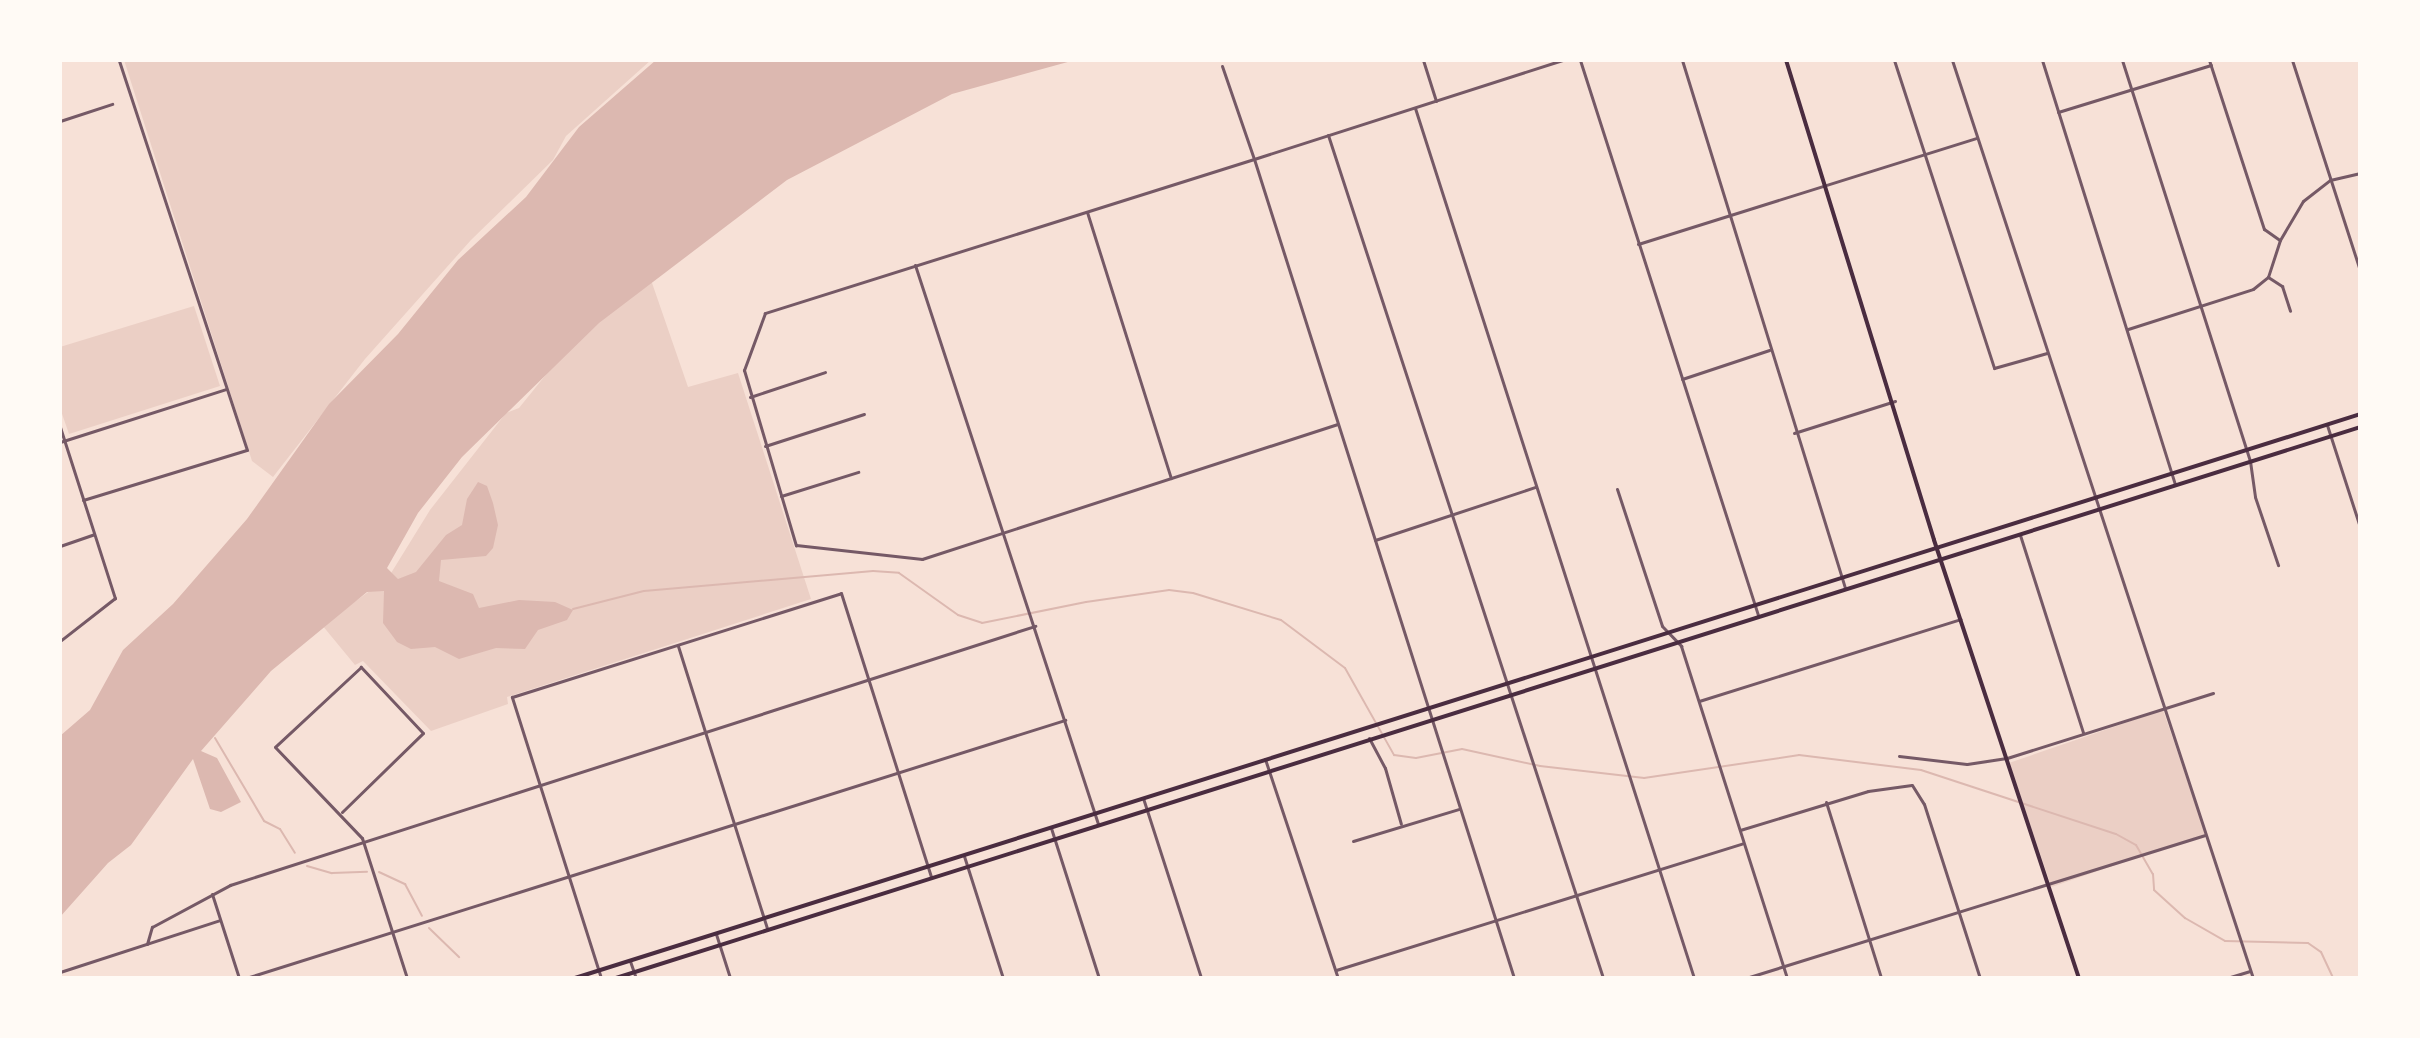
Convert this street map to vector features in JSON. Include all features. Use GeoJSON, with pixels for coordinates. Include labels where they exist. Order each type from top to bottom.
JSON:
{"type":"FeatureCollection","features":[{"type":"Feature","properties":{"kind":"main road"},"geometry":{"type":"LineString","coordinates":[[1786,60],[1895,401],[1940,560],[2079,978]]}},
{"type":"Feature","properties":{"kind":"main road"},"geometry":{"type":"LineString","coordinates":[[575,978],[2360,414]]}},
{"type":"Feature","properties":{"kind":"main road"},"geometry":{"type":"LineString","coordinates":[[616,978],[635,975],[720,944],[1147,811],[1676,640],[2360,427]]}},
{"type":"Feature","properties":{"kind":"main road"},"geometry":{"type":"LineString","coordinates":[[2040,514],[2045,527]]}},
{"type":"Feature","properties":{"kind":"street"},"geometry":{"type":"LineString","coordinates":[[83,500],[247,450],[119,60]]}},
{"type":"Feature","properties":{"kind":"street"},"geometry":{"type":"LineString","coordinates":[[1423,60],[1436,101]]}},
{"type":"Feature","properties":{"kind":"street"},"geometry":{"type":"LineString","coordinates":[[1338,424],[922,559],[796,545],[744,370],[765,313],[1562,60]]}},
{"type":"Feature","properties":{"kind":"street"},"geometry":{"type":"LineString","coordinates":[[1580,60],[1758,615]]}},
{"type":"Feature","properties":{"kind":"street"},"geometry":{"type":"LineString","coordinates":[[1682,60],[1731,214],[1794,433],[1845,588]]}},
{"type":"Feature","properties":{"kind":"street"},"geometry":{"type":"LineString","coordinates":[[1894,60],[1994,368],[2047,353]]}},
{"type":"Feature","properties":{"kind":"street"},"geometry":{"type":"LineString","coordinates":[[1952,60],[2253,978]]}},
{"type":"Feature","properties":{"kind":"street"},"geometry":{"type":"LineString","coordinates":[[2042,60],[2175,485]]}},
{"type":"Feature","properties":{"kind":"street"},"geometry":{"type":"LineString","coordinates":[[2122,60],[2247,450],[2255,497],[2278,565]]}},
{"type":"Feature","properties":{"kind":"street"},"geometry":{"type":"LineString","coordinates":[[2292,60],[2360,271]]}},
{"type":"Feature","properties":{"kind":"street"},"geometry":{"type":"LineString","coordinates":[[2058,112],[2131,91],[2210,62],[2264,229],[2280,240]]}},
{"type":"Feature","properties":{"kind":"street"},"geometry":{"type":"LineString","coordinates":[[1222,66],[1514,978]]}},
{"type":"Feature","properties":{"kind":"street"},"geometry":{"type":"LineString","coordinates":[[60,121],[112,104]]}},
{"type":"Feature","properties":{"kind":"street"},"geometry":{"type":"LineString","coordinates":[[1415,108],[1694,978]]}},
{"type":"Feature","properties":{"kind":"street"},"geometry":{"type":"LineString","coordinates":[[1328,135],[1603,978]]}},
{"type":"Feature","properties":{"kind":"street"},"geometry":{"type":"LineString","coordinates":[[1638,244],[1977,138]]}},
{"type":"Feature","properties":{"kind":"street"},"geometry":{"type":"LineString","coordinates":[[2128,329],[2253,289],[2268,277],[2280,240],[2303,201],[2330,180],[2360,173]]}},
{"type":"Feature","properties":{"kind":"street"},"geometry":{"type":"LineString","coordinates":[[1087,212],[1171,478]]}},
{"type":"Feature","properties":{"kind":"street"},"geometry":{"type":"LineString","coordinates":[[915,265],[1029,606],[1098,826]]}},
{"type":"Feature","properties":{"kind":"street"},"geometry":{"type":"LineString","coordinates":[[2268,277],[2282,286],[2290,311]]}},
{"type":"Feature","properties":{"kind":"street"},"geometry":{"type":"LineString","coordinates":[[1682,379],[1769,350]]}},
{"type":"Feature","properties":{"kind":"street"},"geometry":{"type":"LineString","coordinates":[[750,397],[825,372]]}},
{"type":"Feature","properties":{"kind":"street"},"geometry":{"type":"LineString","coordinates":[[62,442],[226,389]]}},
{"type":"Feature","properties":{"kind":"street"},"geometry":{"type":"LineString","coordinates":[[1794,433],[1895,401]]}},
{"type":"Feature","properties":{"kind":"street"},"geometry":{"type":"LineString","coordinates":[[765,446],[864,414]]}},
{"type":"Feature","properties":{"kind":"street"},"geometry":{"type":"LineString","coordinates":[[2327,425],[2360,527]]}},
{"type":"Feature","properties":{"kind":"street"},"geometry":{"type":"LineString","coordinates":[[60,427],[62,442],[115,598],[60,641]]}},
{"type":"Feature","properties":{"kind":"street"},"geometry":{"type":"LineString","coordinates":[[781,496],[858,472]]}},
{"type":"Feature","properties":{"kind":"street"},"geometry":{"type":"LineString","coordinates":[[1375,540],[1536,486]]}},
{"type":"Feature","properties":{"kind":"street"},"geometry":{"type":"LineString","coordinates":[[1617,489],[1668,632],[1676,640],[1699,701],[1787,978]]}},
{"type":"Feature","properties":{"kind":"street"},"geometry":{"type":"LineString","coordinates":[[60,546],[94,534]]}},
{"type":"Feature","properties":{"kind":"street"},"geometry":{"type":"LineString","coordinates":[[2020,535],[2084,734]]}},
{"type":"Feature","properties":{"kind":"street"},"geometry":{"type":"LineString","coordinates":[[601,978],[512,697],[841,593],[931,877]]}},
{"type":"Feature","properties":{"kind":"street"},"geometry":{"type":"LineString","coordinates":[[1699,701],[1960,619]]}},
{"type":"Feature","properties":{"kind":"street"},"geometry":{"type":"LineString","coordinates":[[147,944],[152,927],[212,894],[362,838],[1035,626]]}},
{"type":"Feature","properties":{"kind":"street"},"geometry":{"type":"LineString","coordinates":[[678,646],[767,929]]}},
{"type":"Feature","properties":{"kind":"street"},"geometry":{"type":"LineString","coordinates":[[342,812],[423,733],[361,667],[275,747],[342,812],[362,838],[407,978]]}},
{"type":"Feature","properties":{"kind":"street"},"geometry":{"type":"LineString","coordinates":[[1899,756],[1967,764],[2007,758],[2213,693]]}},
{"type":"Feature","properties":{"kind":"street"},"geometry":{"type":"LineString","coordinates":[[246,978],[1065,720]]}},
{"type":"Feature","properties":{"kind":"street"},"geometry":{"type":"LineString","coordinates":[[1370,738],[1385,768],[1401,825]]}},
{"type":"Feature","properties":{"kind":"street"},"geometry":{"type":"LineString","coordinates":[[1265,759],[1338,978]]}},
{"type":"Feature","properties":{"kind":"street"},"geometry":{"type":"LineString","coordinates":[[1739,830],[1826,802],[1894,785],[1912,785],[1924,804],[1980,978]]}},
{"type":"Feature","properties":{"kind":"street"},"geometry":{"type":"LineString","coordinates":[[1143,798],[1201,978]]}},
{"type":"Feature","properties":{"kind":"street"},"geometry":{"type":"LineString","coordinates":[[1826,802],[1881,978]]}},
{"type":"Feature","properties":{"kind":"street"},"geometry":{"type":"LineString","coordinates":[[1353,841],[1459,809]]}},
{"type":"Feature","properties":{"kind":"street"},"geometry":{"type":"LineString","coordinates":[[1051,828],[1099,978]]}},
{"type":"Feature","properties":{"kind":"street"},"geometry":{"type":"LineString","coordinates":[[1746,978],[2206,834]]}},
{"type":"Feature","properties":{"kind":"street"},"geometry":{"type":"LineString","coordinates":[[1336,970],[1743,843]]}},
{"type":"Feature","properties":{"kind":"street"},"geometry":{"type":"LineString","coordinates":[[963,855],[1003,978]]}},
{"type":"Feature","properties":{"kind":"street"},"geometry":{"type":"LineString","coordinates":[[212,894],[239,978]]}},
{"type":"Feature","properties":{"kind":"street"},"geometry":{"type":"LineString","coordinates":[[60,972],[220,920]]}},
{"type":"Feature","properties":{"kind":"street"},"geometry":{"type":"LineString","coordinates":[[716,934],[730,978]]}},
{"type":"Feature","properties":{"kind":"street"},"geometry":{"type":"LineString","coordinates":[[630,961],[635,975]]}},
{"type":"Feature","properties":{"kind":"street"},"geometry":{"type":"LineString","coordinates":[[2227,978],[2251,971]]}},
{"type":"Feature","properties":{"kind":"shaded area"},"geometry":{"type":"Polygon","coordinates":[[[124,60],[651,60],[566,136],[553,160],[471,240],[365,359],[273,477],[252,461],[124,60]]]}},
{"type":"Feature","properties":{"kind":"shaded area"},"geometry":{"type":"Polygon","coordinates":[[[656,60],[1075,60],[952,94],[787,180],[599,323],[462,457],[418,513],[387,568],[398,579],[416,572],[446,535],[462,525],[467,499],[478,482],[487,486],[498,525],[493,548],[486,556],[441,560],[439,581],[473,594],[479,608],[519,600],[555,602],[573,610],[567,620],[538,630],[525,649],[496,648],[459,659],[435,647],[411,649],[397,642],[383,623],[384,591],[367,592],[271,671],[201,751],[217,758],[241,802],[221,812],[210,809],[193,759],[131,845],[108,863],[60,917],[60,736],[90,710],[123,650],[173,604],[247,519],[329,404],[398,334],[458,260],[526,197],[579,127],[656,60]]]}},
{"type":"Feature","properties":{"kind":"shaded area"},"geometry":{"type":"Polygon","coordinates":[[[651,280],[688,387],[738,373],[811,599],[507,697],[508,704],[431,731],[363,661],[355,665],[322,625],[388,578],[430,510],[506,413],[519,408],[578,335],[651,280]]]}},
{"type":"Feature","properties":{"kind":"shaded area"},"geometry":{"type":"Polygon","coordinates":[[[194,306],[220,386],[69,434],[60,408],[60,347],[194,306]]]}},
{"type":"Feature","properties":{"kind":"shaded area"},"geometry":{"type":"Polygon","coordinates":[[[2163,710],[2206,834],[2052,887],[2009,763],[2163,710]]]}},
{"type":"Feature","properties":{"kind":"waterway"},"geometry":{"type":"LineString","coordinates":[[573,609],[644,591],[873,571],[899,573],[958,615],[982,623],[1086,602],[1169,590],[1193,593],[1281,620],[1345,668],[1394,755],[1416,758],[1462,749],[1540,766],[1644,778],[1799,755],[1921,770],[2116,834],[2136,845],[2153,874],[2154,890],[2185,918],[2225,941],[2308,943],[2321,952],[2333,978]]}},
{"type":"Feature","properties":{"kind":"waterway"},"geometry":{"type":"LineString","coordinates":[[215,738],[264,821],[280,829],[295,853]]}},
{"type":"Feature","properties":{"kind":"waterway"},"geometry":{"type":"LineString","coordinates":[[307,866],[332,873],[367,872]]}},
{"type":"Feature","properties":{"kind":"waterway"},"geometry":{"type":"LineString","coordinates":[[379,872],[405,884],[422,916]]}},
{"type":"Feature","properties":{"kind":"waterway"},"geometry":{"type":"LineString","coordinates":[[429,928],[459,957]]}}]}
